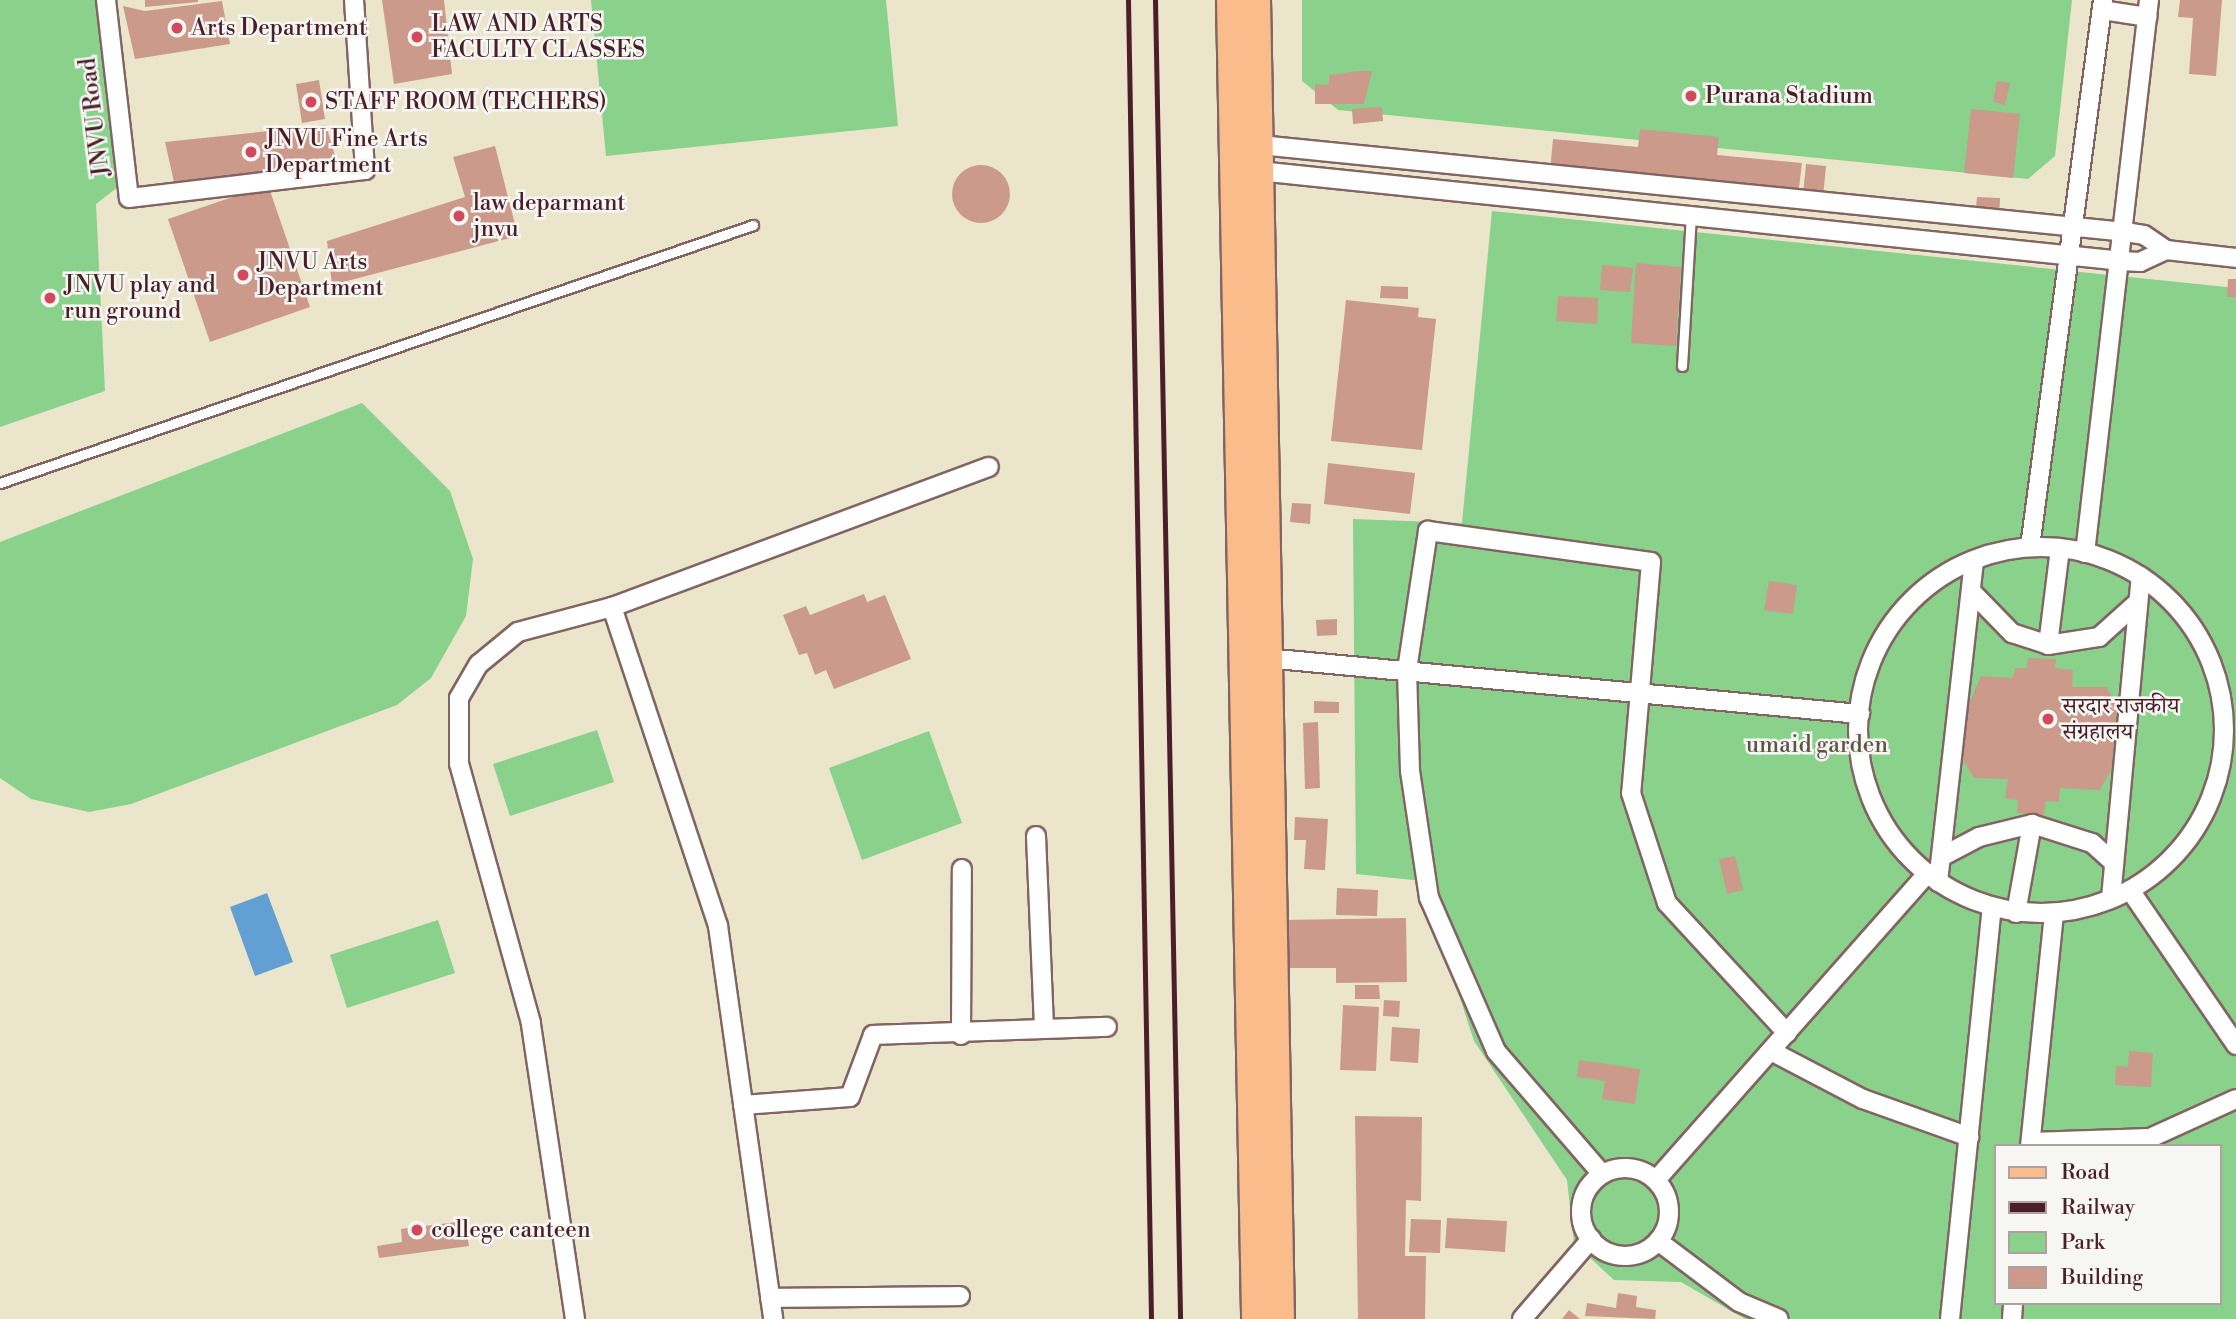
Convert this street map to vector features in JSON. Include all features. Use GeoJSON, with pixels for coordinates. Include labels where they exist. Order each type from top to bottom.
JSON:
{"type":"FeatureCollection","features":[{"type":"Feature","properties":{"kind":"main road"},"geometry":{"type":"LineString","coordinates":[[1231,0],[1245,156],[1266,658],[1280,1319]]}},
{"type":"Feature","properties":{"kind":"main road"},"geometry":{"type":"LineString","coordinates":[[1256,0],[1245,156],[1256,1319]]}},
{"type":"Feature","properties":{"kind":"street","name":"JNVU Road"},"geometry":{"type":"LineString","coordinates":[[106,0],[129,198],[365,170],[354,0]]}},
{"type":"Feature","properties":{"kind":"street"},"geometry":{"type":"LineString","coordinates":[[2030,547],[2070,256],[2077,229],[2102,5],[2148,8],[2122,261],[2085,553]]}},
{"type":"Feature","properties":{"kind":"street"},"geometry":{"type":"LineString","coordinates":[[1245,156],[1691,216],[2070,256],[2140,262],[2166,250]]}},
{"type":"Feature","properties":{"kind":"street"},"geometry":{"type":"LineString","coordinates":[[1245,156],[2125,232],[2166,250],[2236,258]]}},
{"type":"Feature","properties":{"kind":"street"},"geometry":{"type":"LineString","coordinates":[[575,1319],[531,1023],[459,764],[455,724],[459,698],[479,664],[518,632],[612,607],[989,467]]}},
{"type":"Feature","properties":{"kind":"street"},"geometry":{"type":"LineString","coordinates":[[1602,1174],[1496,1051],[1429,898],[1410,771],[1407,670],[1427,531],[1651,562],[1636,693],[1631,793],[1667,903],[1787,1033]]}},
{"type":"Feature","properties":{"kind":"street"},"geometry":{"type":"LineString","coordinates":[[2030,547],[2085,553],[2141,576],[2187,620],[2207,652],[2219,686],[2229,758],[2207,807],[2166,864],[2130,890],[2054,914],[2016,913],[1992,906],[1933,877],[1897,845],[1874,808],[1863,775],[1860,715],[1872,659],[1899,614],[1934,581],[1974,562],[2030,547]]}},
{"type":"Feature","properties":{"kind":"street"},"geometry":{"type":"LineString","coordinates":[[2048,645],[2060,549]]}},
{"type":"Feature","properties":{"kind":"street"},"geometry":{"type":"LineString","coordinates":[[1656,1180],[1787,1033],[1933,877],[1941,857],[1974,562]]}},
{"type":"Feature","properties":{"kind":"street"},"geometry":{"type":"LineString","coordinates":[[2111,898],[2141,576]]}},
{"type":"Feature","properties":{"kind":"street"},"geometry":{"type":"LineString","coordinates":[[1971,591],[2012,633],[2048,645],[2099,637],[2138,602]]}},
{"type":"Feature","properties":{"kind":"street"},"geometry":{"type":"LineString","coordinates":[[612,607],[718,926],[773,1319]]}},
{"type":"Feature","properties":{"kind":"street"},"geometry":{"type":"LineString","coordinates":[[1266,658],[1860,715]]}},
{"type":"Feature","properties":{"kind":"street"},"geometry":{"type":"LineString","coordinates":[[1941,857],[1979,837],[2032,824],[2092,843],[2114,863]]}},
{"type":"Feature","properties":{"kind":"street"},"geometry":{"type":"LineString","coordinates":[[2016,913],[2032,824]]}},
{"type":"Feature","properties":{"kind":"street"},"geometry":{"type":"LineString","coordinates":[[1036,836],[1044,1028]]}},
{"type":"Feature","properties":{"kind":"street"},"geometry":{"type":"LineString","coordinates":[[961,1035],[962,869]]}},
{"type":"Feature","properties":{"kind":"street"},"geometry":{"type":"LineString","coordinates":[[2130,890],[2236,1045]]}},
{"type":"Feature","properties":{"kind":"street"},"geometry":{"type":"LineString","coordinates":[[1950,1319],[1992,906]]}},
{"type":"Feature","properties":{"kind":"street"},"geometry":{"type":"LineString","coordinates":[[2054,914],[2031,1144],[2150,1138],[2236,1099]]}},
{"type":"Feature","properties":{"kind":"street"},"geometry":{"type":"LineString","coordinates":[[743,1105],[850,1097],[873,1035],[961,1035],[1044,1028],[1107,1027]]}},
{"type":"Feature","properties":{"kind":"street"},"geometry":{"type":"LineString","coordinates":[[1772,1051],[1863,1099],[1969,1136]]}},
{"type":"Feature","properties":{"kind":"street"},"geometry":{"type":"LineString","coordinates":[[1591,1239],[1583,1199],[1602,1174],[1631,1168],[1656,1180],[1669,1208],[1658,1241]]}},
{"type":"Feature","properties":{"kind":"street"},"geometry":{"type":"LineString","coordinates":[[1591,1239],[1622,1255],[1658,1241]]}},
{"type":"Feature","properties":{"kind":"street"},"geometry":{"type":"LineString","coordinates":[[1522,1319],[1591,1239]]}},
{"type":"Feature","properties":{"kind":"street"},"geometry":{"type":"LineString","coordinates":[[1658,1241],[1739,1302],[1779,1319]]}},
{"type":"Feature","properties":{"kind":"street"},"geometry":{"type":"LineString","coordinates":[[770,1298],[960,1296]]}},
{"type":"Feature","properties":{"kind":"lane"},"geometry":{"type":"LineString","coordinates":[[1682,366],[1691,216]]}},
{"type":"Feature","properties":{"kind":"lane"},"geometry":{"type":"LineString","coordinates":[[0,482],[753,225]]}},
{"type":"Feature","properties":{"kind":"green space","name":"JNVU play and run ground"},"geometry":{"type":"Polygon","coordinates":[[[0,0],[106,0],[127,180],[96,204],[105,391],[0,427],[0,0]]]}},
{"type":"Feature","properties":{"kind":"green space"},"geometry":{"type":"Polygon","coordinates":[[[591,0],[886,0],[898,126],[606,156],[591,0]]]}},
{"type":"Feature","properties":{"kind":"green space","name":"Purana Stadium"},"geometry":{"type":"Polygon","coordinates":[[[1302,0],[2072,0],[2055,156],[2028,179],[1338,110],[1302,81],[1302,0]]]}},
{"type":"Feature","properties":{"kind":"green space","name":"umaid garden"},"geometry":{"type":"Polygon","coordinates":[[[1492,211],[2236,288],[2236,1319],[1745,1319],[1681,1282],[1614,1280],[1574,1243],[1567,1180],[1474,1041],[1422,881],[1356,874],[1353,519],[1462,523],[1492,211]]]}},
{"type":"Feature","properties":{"kind":"green space"},"geometry":{"type":"Polygon","coordinates":[[[362,403],[450,491],[473,559],[466,616],[431,678],[397,705],[131,804],[89,812],[31,799],[0,778],[0,542],[362,403]]]}},
{"type":"Feature","properties":{"kind":"green space"},"geometry":{"type":"Polygon","coordinates":[[[597,730],[614,782],[510,816],[493,764],[597,730]]]}},
{"type":"Feature","properties":{"kind":"green space"},"geometry":{"type":"Polygon","coordinates":[[[929,731],[962,823],[862,860],[829,768],[929,731]]]}},
{"type":"Feature","properties":{"kind":"green space"},"geometry":{"type":"Polygon","coordinates":[[[438,920],[455,973],[347,1008],[330,955],[438,920]]]}},
{"type":"Feature","properties":{"kind":"water"},"geometry":{"type":"Polygon","coordinates":[[[267,893],[293,962],[255,976],[230,907],[267,893]]]}},
{"type":"Feature","properties":{"kind":"building","name":"Arts Department"},"geometry":{"type":"Polygon","coordinates":[[[145,0],[198,0],[198,2],[145,7],[145,0]]]}},
{"type":"Feature","properties":{"kind":"building","name":"LAW AND ARTS FACULTY CLASSES"},"geometry":{"type":"Polygon","coordinates":[[[382,0],[444,0],[452,74],[394,84],[382,0]]]}},
{"type":"Feature","properties":{"kind":"building"},"geometry":{"type":"Polygon","coordinates":[[[2180,0],[2222,0],[2216,76],[2189,74],[2193,18],[2178,17],[2180,0]]]}},
{"type":"Feature","properties":{"kind":"building","name":"Arts Department"},"geometry":{"type":"Polygon","coordinates":[[[222,1],[230,44],[135,59],[123,6],[145,11],[222,1]]]}},
{"type":"Feature","properties":{"kind":"building"},"geometry":{"type":"Polygon","coordinates":[[[1372,71],[1364,104],[1315,104],[1315,84],[1329,85],[1329,75],[1372,71]]]}},
{"type":"Feature","properties":{"kind":"building","name":"STAFF ROOM (TECHERS)"},"geometry":{"type":"Polygon","coordinates":[[[319,80],[325,119],[302,123],[296,84],[319,80]]]}},
{"type":"Feature","properties":{"kind":"building"},"geometry":{"type":"Polygon","coordinates":[[[1997,81],[2010,83],[2005,105],[1993,102],[1997,81]]]}},
{"type":"Feature","properties":{"kind":"building"},"geometry":{"type":"Polygon","coordinates":[[[1382,107],[1383,121],[1353,124],[1352,109],[1382,107]]]}},
{"type":"Feature","properties":{"kind":"building"},"geometry":{"type":"Polygon","coordinates":[[[1971,109],[2020,114],[2013,178],[1964,173],[1971,109]]]}},
{"type":"Feature","properties":{"kind":"building","name":"JNVU Fine Arts Department"},"geometry":{"type":"Polygon","coordinates":[[[326,125],[337,163],[174,182],[165,142],[326,125]]]}},
{"type":"Feature","properties":{"kind":"building"},"geometry":{"type":"Polygon","coordinates":[[[1640,129],[1719,137],[1717,155],[1802,163],[1798,196],[1550,171],[1553,139],[1638,147],[1640,129]]]}},
{"type":"Feature","properties":{"kind":"building","name":"law deparmant jnvu"},"geometry":{"type":"Polygon","coordinates":[[[495,146],[518,236],[332,285],[327,241],[465,197],[453,157],[495,146]]]}},
{"type":"Feature","properties":{"kind":"building"},"geometry":{"type":"Polygon","coordinates":[[[1806,164],[1826,166],[1823,197],[1803,195],[1806,164]]]}},
{"type":"Feature","properties":{"kind":"building"},"geometry":{"type":"Polygon","coordinates":[[[975,165],[987,165],[1002,173],[1010,188],[1010,200],[1002,215],[987,223],[975,223],[960,215],[952,200],[952,188],[960,173],[975,165]]]}},
{"type":"Feature","properties":{"kind":"building","name":"JNVU Arts Department"},"geometry":{"type":"Polygon","coordinates":[[[268,185],[310,307],[210,342],[168,219],[268,185]]]}},
{"type":"Feature","properties":{"kind":"building"},"geometry":{"type":"Polygon","coordinates":[[[1977,197],[2000,198],[1999,218],[1975,217],[1977,197]]]}},
{"type":"Feature","properties":{"kind":"building"},"geometry":{"type":"Polygon","coordinates":[[[1636,263],[1681,267],[1676,346],[1631,343],[1636,263]]]}},
{"type":"Feature","properties":{"kind":"building"},"geometry":{"type":"Polygon","coordinates":[[[1602,265],[1633,268],[1630,292],[1600,290],[1602,265]]]}},
{"type":"Feature","properties":{"kind":"building"},"geometry":{"type":"Polygon","coordinates":[[[2228,279],[2236,279],[2236,297],[2227,297],[2228,279]]]}},
{"type":"Feature","properties":{"kind":"building"},"geometry":{"type":"Polygon","coordinates":[[[1381,286],[1408,287],[1408,299],[1380,298],[1381,286]]]}},
{"type":"Feature","properties":{"kind":"building"},"geometry":{"type":"Polygon","coordinates":[[[1558,296],[1598,298],[1597,324],[1556,321],[1558,296]]]}},
{"type":"Feature","properties":{"kind":"building"},"geometry":{"type":"Polygon","coordinates":[[[1346,300],[1419,308],[1418,317],[1436,319],[1422,450],[1331,441],[1346,300]]]}},
{"type":"Feature","properties":{"kind":"building"},"geometry":{"type":"Polygon","coordinates":[[[1328,463],[1415,473],[1410,514],[1324,504],[1328,463]]]}},
{"type":"Feature","properties":{"kind":"building"},"geometry":{"type":"Polygon","coordinates":[[[1292,503],[1311,504],[1310,524],[1290,522],[1292,503]]]}},
{"type":"Feature","properties":{"kind":"building"},"geometry":{"type":"Polygon","coordinates":[[[1769,581],[1797,585],[1793,614],[1764,610],[1769,581]]]}},
{"type":"Feature","properties":{"kind":"building"},"geometry":{"type":"Polygon","coordinates":[[[864,594],[867,602],[885,595],[911,659],[834,689],[826,670],[815,675],[807,653],[799,655],[783,615],[806,606],[810,615],[864,594]]]}},
{"type":"Feature","properties":{"kind":"building"},"geometry":{"type":"Polygon","coordinates":[[[1337,619],[1337,635],[1317,636],[1316,620],[1337,619]]]}},
{"type":"Feature","properties":{"kind":"building"},"geometry":{"type":"Polygon","coordinates":[[[2028,658],[2056,659],[2055,668],[2073,670],[2072,687],[2107,687],[2117,707],[2113,766],[2100,790],[2060,788],[2059,802],[2046,801],[2044,815],[2017,813],[2018,800],[2005,798],[2008,779],[1974,778],[1963,760],[1968,706],[1981,676],[2013,678],[2015,668],[2027,668],[2028,658]]]}},
{"type":"Feature","properties":{"kind":"building"},"geometry":{"type":"Polygon","coordinates":[[[1314,701],[1339,702],[1339,713],[1314,713],[1314,701]]]}},
{"type":"Feature","properties":{"kind":"building"},"geometry":{"type":"Polygon","coordinates":[[[1318,722],[1320,788],[1305,789],[1303,723],[1318,722]]]}},
{"type":"Feature","properties":{"kind":"building"},"geometry":{"type":"Polygon","coordinates":[[[1295,817],[1328,819],[1325,870],[1304,869],[1306,840],[1294,840],[1295,817]]]}},
{"type":"Feature","properties":{"kind":"building"},"geometry":{"type":"Polygon","coordinates":[[[1735,856],[1743,890],[1727,894],[1719,859],[1735,856]]]}},
{"type":"Feature","properties":{"kind":"building"},"geometry":{"type":"Polygon","coordinates":[[[1337,888],[1378,890],[1377,916],[1336,915],[1337,888]]]}},
{"type":"Feature","properties":{"kind":"building"},"geometry":{"type":"Polygon","coordinates":[[[1406,918],[1407,982],[1336,983],[1336,968],[1283,968],[1283,920],[1406,918]]]}},
{"type":"Feature","properties":{"kind":"building"},"geometry":{"type":"Polygon","coordinates":[[[1355,985],[1379,985],[1380,999],[1355,999],[1355,985]]]}},
{"type":"Feature","properties":{"kind":"building"},"geometry":{"type":"Polygon","coordinates":[[[1384,1000],[1400,1001],[1399,1017],[1383,1016],[1384,1000]]]}},
{"type":"Feature","properties":{"kind":"building"},"geometry":{"type":"Polygon","coordinates":[[[1343,1005],[1379,1007],[1376,1071],[1340,1070],[1343,1005]]]}},
{"type":"Feature","properties":{"kind":"building"},"geometry":{"type":"Polygon","coordinates":[[[1392,1027],[1420,1029],[1418,1063],[1390,1061],[1392,1027]]]}},
{"type":"Feature","properties":{"kind":"building"},"geometry":{"type":"Polygon","coordinates":[[[2129,1051],[2153,1053],[2151,1087],[2115,1085],[2116,1066],[2128,1067],[2129,1051]]]}},
{"type":"Feature","properties":{"kind":"building"},"geometry":{"type":"Polygon","coordinates":[[[1579,1060],[1640,1069],[1635,1104],[1602,1099],[1605,1081],[1577,1077],[1579,1060]]]}},
{"type":"Feature","properties":{"kind":"building"},"geometry":{"type":"Polygon","coordinates":[[[1355,1116],[1422,1117],[1421,1201],[1406,1200],[1405,1256],[1426,1256],[1425,1319],[1358,1319],[1355,1116]]]}},
{"type":"Feature","properties":{"kind":"building"},"geometry":{"type":"Polygon","coordinates":[[[1447,1218],[1507,1221],[1505,1252],[1445,1248],[1447,1218]]]}},
{"type":"Feature","properties":{"kind":"building"},"geometry":{"type":"Polygon","coordinates":[[[1411,1219],[1441,1220],[1440,1253],[1409,1252],[1411,1219]]]}},
{"type":"Feature","properties":{"kind":"building"},"geometry":{"type":"Polygon","coordinates":[[[465,1221],[469,1246],[379,1258],[377,1246],[402,1242],[401,1229],[465,1221]]]}},
{"type":"Feature","properties":{"kind":"building"},"geometry":{"type":"Polygon","coordinates":[[[1618,1293],[1637,1296],[1636,1307],[1656,1310],[1655,1319],[1585,1316],[1587,1303],[1616,1308],[1618,1293]]]}},
{"type":"Feature","properties":{"kind":"building"},"geometry":{"type":"Polygon","coordinates":[[[1569,1310],[1580,1319],[1562,1319],[1569,1310]]]}},
{"type":"Feature","properties":{"kind":"railway"},"geometry":{"type":"LineString","coordinates":[[1128,0],[1151,1319]]}},
{"type":"Feature","properties":{"kind":"railway"},"geometry":{"type":"LineString","coordinates":[[1155,0],[1180,1319]]}},
{"type":"Feature","properties":{"kind":"place","name":"Arts Department"},"geometry":{"type":"Point","coordinates":[177,28]}},
{"type":"Feature","properties":{"kind":"place","name":"LAW AND ARTS FACULTY CLASSES"},"geometry":{"type":"Point","coordinates":[417,37]}},
{"type":"Feature","properties":{"kind":"place","name":"Purana Stadium"},"geometry":{"type":"Point","coordinates":[1691,96]}},
{"type":"Feature","properties":{"kind":"place","name":"STAFF ROOM (TECHERS)"},"geometry":{"type":"Point","coordinates":[311,102]}},
{"type":"Feature","properties":{"kind":"place","name":"JNVU Fine Arts Department"},"geometry":{"type":"Point","coordinates":[251,152]}},
{"type":"Feature","properties":{"kind":"place","name":"law deparmant jnvu"},"geometry":{"type":"Point","coordinates":[459,216]}},
{"type":"Feature","properties":{"kind":"place","name":"JNVU Arts Department"},"geometry":{"type":"Point","coordinates":[243,275]}},
{"type":"Feature","properties":{"kind":"place","name":"JNVU play and run ground"},"geometry":{"type":"Point","coordinates":[50,298]}},
{"type":"Feature","properties":{"kind":"place","name":"सरदार राजकीय संग्रहालय"},"geometry":{"type":"Point","coordinates":[2048,719]}},
{"type":"Feature","properties":{"kind":"place","name":"college canteen"},"geometry":{"type":"Point","coordinates":[417,1230]}}]}
